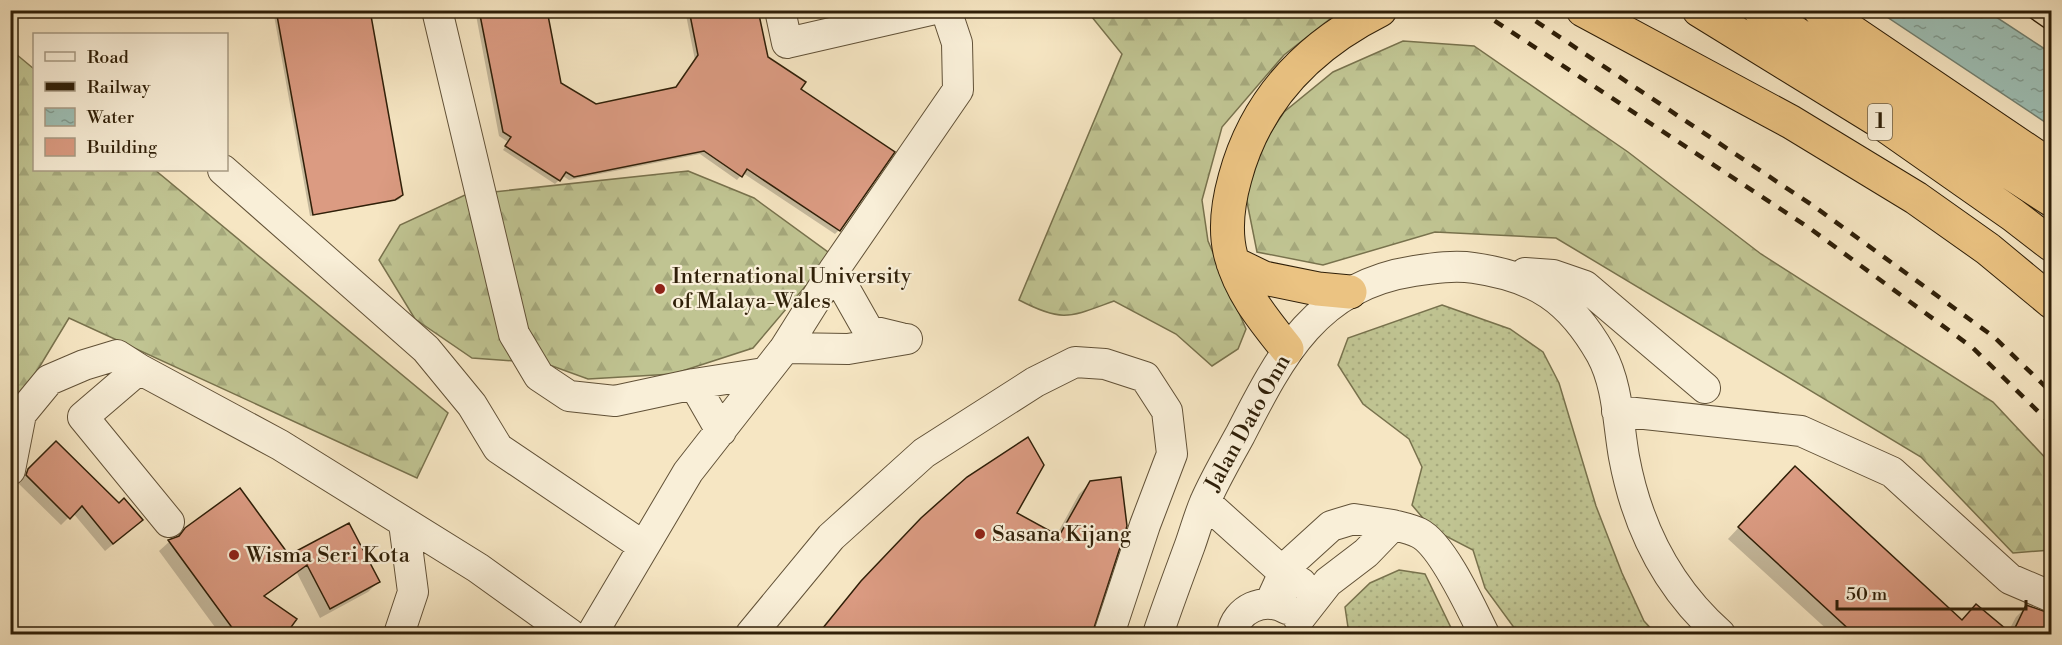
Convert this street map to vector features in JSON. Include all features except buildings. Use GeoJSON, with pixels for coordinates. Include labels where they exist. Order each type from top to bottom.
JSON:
{"type":"FeatureCollection","features":[{"type":"Feature","properties":{"kind":"highway"},"geometry":{"type":"LineString","coordinates":[[1287,349],[1248,299],[1233,263],[1228,234],[1228,210],[1241,155],[1252,129],[1277,90],[1313,52],[1358,21],[1380,10]]}},
{"type":"Feature","properties":{"kind":"highway"},"geometry":{"type":"LineString","coordinates":[[1583,10],[1791,122],[1916,198],[1988,249],[2052,302]]}},
{"type":"Feature","properties":{"kind":"highway","name":"1"},"geometry":{"type":"LineString","coordinates":[[1700,10],[1876,119],[2013,215],[2052,246]]}},
{"type":"Feature","properties":{"kind":"highway","name":"1"},"geometry":{"type":"LineString","coordinates":[[1760,10],[2052,200]]}},
{"type":"Feature","properties":{"kind":"highway"},"geometry":{"type":"LineString","coordinates":[[1820,10],[2052,167]]}},
{"type":"Feature","properties":{"kind":"highway"},"geometry":{"type":"LineString","coordinates":[[1233,263],[1264,278],[1318,289],[1350,292]]}},
{"type":"Feature","properties":{"kind":"street"},"geometry":{"type":"LineString","coordinates":[[437,10],[514,334],[539,376],[569,396],[615,401],[694,384],[764,373]]}},
{"type":"Feature","properties":{"kind":"street"},"geometry":{"type":"LineString","coordinates":[[780,10],[787,43],[931,10]]}},
{"type":"Feature","properties":{"kind":"street"},"geometry":{"type":"LineString","coordinates":[[592,634],[688,472],[785,348],[834,270],[958,90],[957,43],[946,10]]}},
{"type":"Feature","properties":{"kind":"street"},"geometry":{"type":"LineString","coordinates":[[224,171],[426,349],[472,405],[498,448],[643,546]]}},
{"type":"Feature","properties":{"kind":"street","name":"Jalan Dato Onn"},"geometry":{"type":"LineString","coordinates":[[1158,634],[1205,502],[1269,378],[1287,349],[1317,317],[1350,292],[1388,275],[1465,266],[1502,272],[1534,284],[1565,305],[1586,330],[1603,358],[1613,389],[1624,458],[1635,503],[1652,544],[1671,580],[1696,613],[1720,634]]}},
{"type":"Feature","properties":{"kind":"street"},"geometry":{"type":"LineString","coordinates":[[785,348],[848,349],[907,339],[868,330],[834,270]]}},
{"type":"Feature","properties":{"kind":"street"},"geometry":{"type":"LineString","coordinates":[[1502,272],[1553,275],[1585,286],[1705,388]]}},
{"type":"Feature","properties":{"kind":"street"},"geometry":{"type":"LineString","coordinates":[[10,470],[21,414],[49,380],[84,365],[117,355],[280,445],[478,568],[570,634]]}},
{"type":"Feature","properties":{"kind":"street"},"geometry":{"type":"LineString","coordinates":[[751,634],[831,537],[924,453],[1035,382],[1075,362],[1105,363],[1145,377],[1167,411],[1172,454],[1145,525],[1109,634]]}},
{"type":"Feature","properties":{"kind":"street"},"geometry":{"type":"LineString","coordinates":[[139,369],[83,417],[169,522]]}},
{"type":"Feature","properties":{"kind":"street"},"geometry":{"type":"LineString","coordinates":[[694,384],[721,431]]}},
{"type":"Feature","properties":{"kind":"street"},"geometry":{"type":"LineString","coordinates":[[1617,411],[1801,431],[1892,472],[2010,579],[2052,597]]}},
{"type":"Feature","properties":{"kind":"street"},"geometry":{"type":"LineString","coordinates":[[1205,502],[1284,573],[1319,593]]}},
{"type":"Feature","properties":{"kind":"street"},"geometry":{"type":"LineString","coordinates":[[1270,603],[1287,566],[1331,526],[1354,519],[1393,525],[1421,534],[1437,550],[1461,588],[1484,634]]}},
{"type":"Feature","properties":{"kind":"street"},"geometry":{"type":"LineString","coordinates":[[399,634],[413,591],[404,523]]}},
{"type":"Feature","properties":{"kind":"street"},"geometry":{"type":"LineString","coordinates":[[1145,525],[1191,542]]}},
{"type":"Feature","properties":{"kind":"street"},"geometry":{"type":"LineString","coordinates":[[1301,627],[1319,593],[1328,582],[1366,553],[1393,525]]}},
{"type":"Feature","properties":{"kind":"street"},"geometry":{"type":"LineString","coordinates":[[1232,634],[1239,617],[1258,604],[1281,605],[1291,611],[1301,627]]}},
{"type":"Feature","properties":{"kind":"green space"},"geometry":{"type":"Polygon","coordinates":[[[1087,11],[1340,11],[1284,55],[1222,127],[1202,200],[1208,241],[1246,329],[1238,349],[1212,366],[1176,334],[1114,301],[1076,314],[1057,315],[1019,300],[1122,54],[1087,11]]]}},
{"type":"Feature","properties":{"kind":"green space"},"geometry":{"type":"Polygon","coordinates":[[[1403,41],[1474,46],[1628,152],[1761,254],[1993,402],[2051,464],[2051,550],[2013,553],[1921,457],[1556,238],[1435,232],[1323,265],[1257,252],[1246,197],[1254,157],[1284,112],[1333,72],[1403,41]]]}},
{"type":"Feature","properties":{"kind":"green space"},"geometry":{"type":"Polygon","coordinates":[[[10,49],[33,68],[33,171],[156,171],[448,413],[417,478],[69,318],[11,414],[10,49]]]}},
{"type":"Feature","properties":{"kind":"green space"},"geometry":{"type":"Polygon","coordinates":[[[688,171],[754,198],[832,255],[753,348],[673,374],[588,379],[544,363],[472,358],[415,319],[379,260],[400,225],[465,195],[688,171]]]}},
{"type":"Feature","properties":{"kind":"green space"},"geometry":{"type":"Polygon","coordinates":[[[1442,305],[1510,329],[1543,352],[1559,383],[1596,506],[1622,573],[1644,621],[1656,634],[1522,634],[1515,629],[1485,588],[1473,550],[1432,529],[1412,505],[1422,467],[1409,439],[1363,404],[1338,365],[1348,338],[1442,305]]]}},
{"type":"Feature","properties":{"kind":"green space"},"geometry":{"type":"Polygon","coordinates":[[[1399,570],[1425,574],[1454,634],[1349,634],[1345,607],[1370,583],[1399,570]]]}},
{"type":"Feature","properties":{"kind":"water"},"geometry":{"type":"Polygon","coordinates":[[[1878,11],[1987,11],[2051,53],[2051,126],[1878,11]]]}},
{"type":"Feature","properties":{"kind":"tram line"},"geometry":{"type":"LineString","coordinates":[[2019,10],[2052,33]]}},
{"type":"Feature","properties":{"kind":"railway"},"geometry":{"type":"LineString","coordinates":[[1478,10],[1808,227],[1973,348],[2052,425]]}},
{"type":"Feature","properties":{"kind":"railway"},"geometry":{"type":"LineString","coordinates":[[1519,10],[1815,207],[1994,337],[2052,393]]}},
{"type":"Feature","properties":{"kind":"place","name":"International University of Malaya-Wales"},"geometry":{"type":"Point","coordinates":[660,289]}},
{"type":"Feature","properties":{"kind":"place","name":"Sasana Kijang"},"geometry":{"type":"Point","coordinates":[980,534]}},
{"type":"Feature","properties":{"kind":"place","name":"Wisma Seri Kota"},"geometry":{"type":"Point","coordinates":[234,555]}}]}
